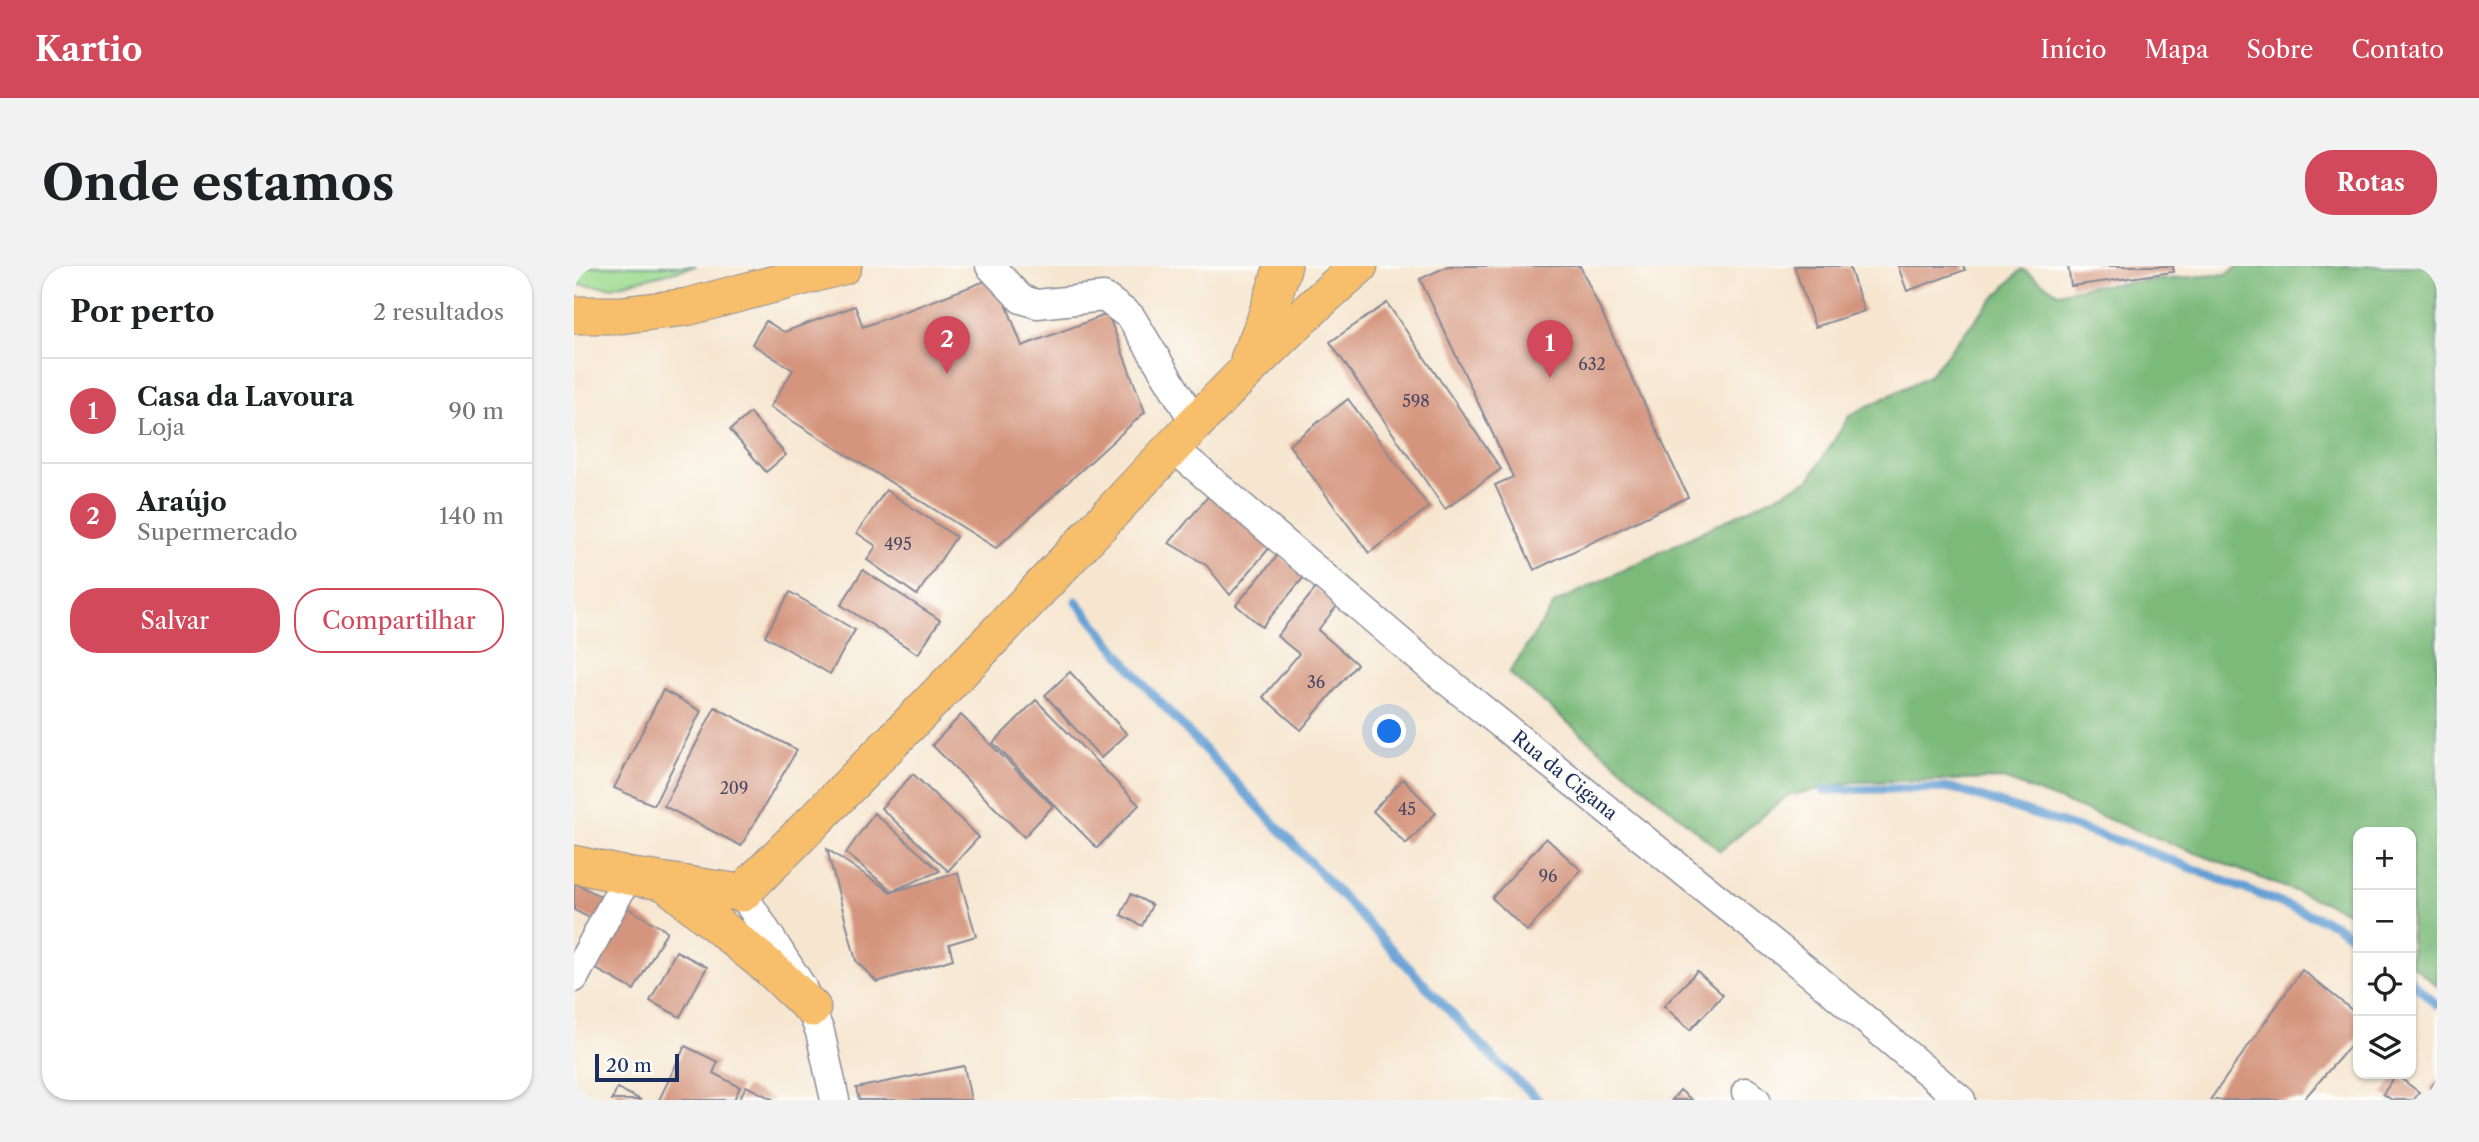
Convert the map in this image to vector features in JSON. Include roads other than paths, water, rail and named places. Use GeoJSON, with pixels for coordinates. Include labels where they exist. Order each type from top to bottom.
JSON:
{"type":"FeatureCollection","features":[{"type":"Feature","properties":{"kind":"main road"},"geometry":{"type":"LineString","coordinates":[[574,315],[621,315],[687,307],[843,266]]}},
{"type":"Feature","properties":{"kind":"main road"},"geometry":{"type":"LineString","coordinates":[[1242,376],[1264,324],[1283,266]]}},
{"type":"Feature","properties":{"kind":"main road"},"geometry":{"type":"LineString","coordinates":[[1336,266],[1360,266]]}},
{"type":"Feature","properties":{"kind":"main road"},"geometry":{"type":"LineString","coordinates":[[574,864],[665,883],[742,893],[873,762],[1242,376],[1360,266]]}},
{"type":"Feature","properties":{"kind":"main road"},"geometry":{"type":"LineString","coordinates":[[665,883],[771,969],[812,1008]]}},
{"type":"Feature","properties":{"kind":"street","name":"Rua da Cigana"},"geometry":{"type":"LineString","coordinates":[[990,266],[1021,299],[1037,304],[1104,297],[1131,317],[1184,435],[1430,667],[1815,977],[1961,1100]]}},
{"type":"Feature","properties":{"kind":"street"},"geometry":{"type":"LineString","coordinates":[[574,978],[628,876]]}},
{"type":"Feature","properties":{"kind":"street"},"geometry":{"type":"LineString","coordinates":[[742,893],[803,987],[820,1032],[835,1100]]}},
{"type":"Feature","properties":{"kind":"waterway"},"geometry":{"type":"LineString","coordinates":[[1076,601],[1148,689],[1500,1065],[1539,1100]]}},
{"type":"Feature","properties":{"kind":"waterway"},"geometry":{"type":"LineString","coordinates":[[1824,790],[1952,788],[2140,848],[2334,924],[2353,937]]}},
{"type":"Feature","properties":{"kind":"waterway"},"geometry":{"type":"LineString","coordinates":[[2416,986],[2437,1005]]}},
{"type":"Feature","properties":{"kind":"place","name":"Araújo"},"geometry":{"type":"Point","coordinates":[947,374]}},
{"type":"Feature","properties":{"kind":"place","name":"Casa da Lavoura"},"geometry":{"type":"Point","coordinates":[1550,378]}}]}
